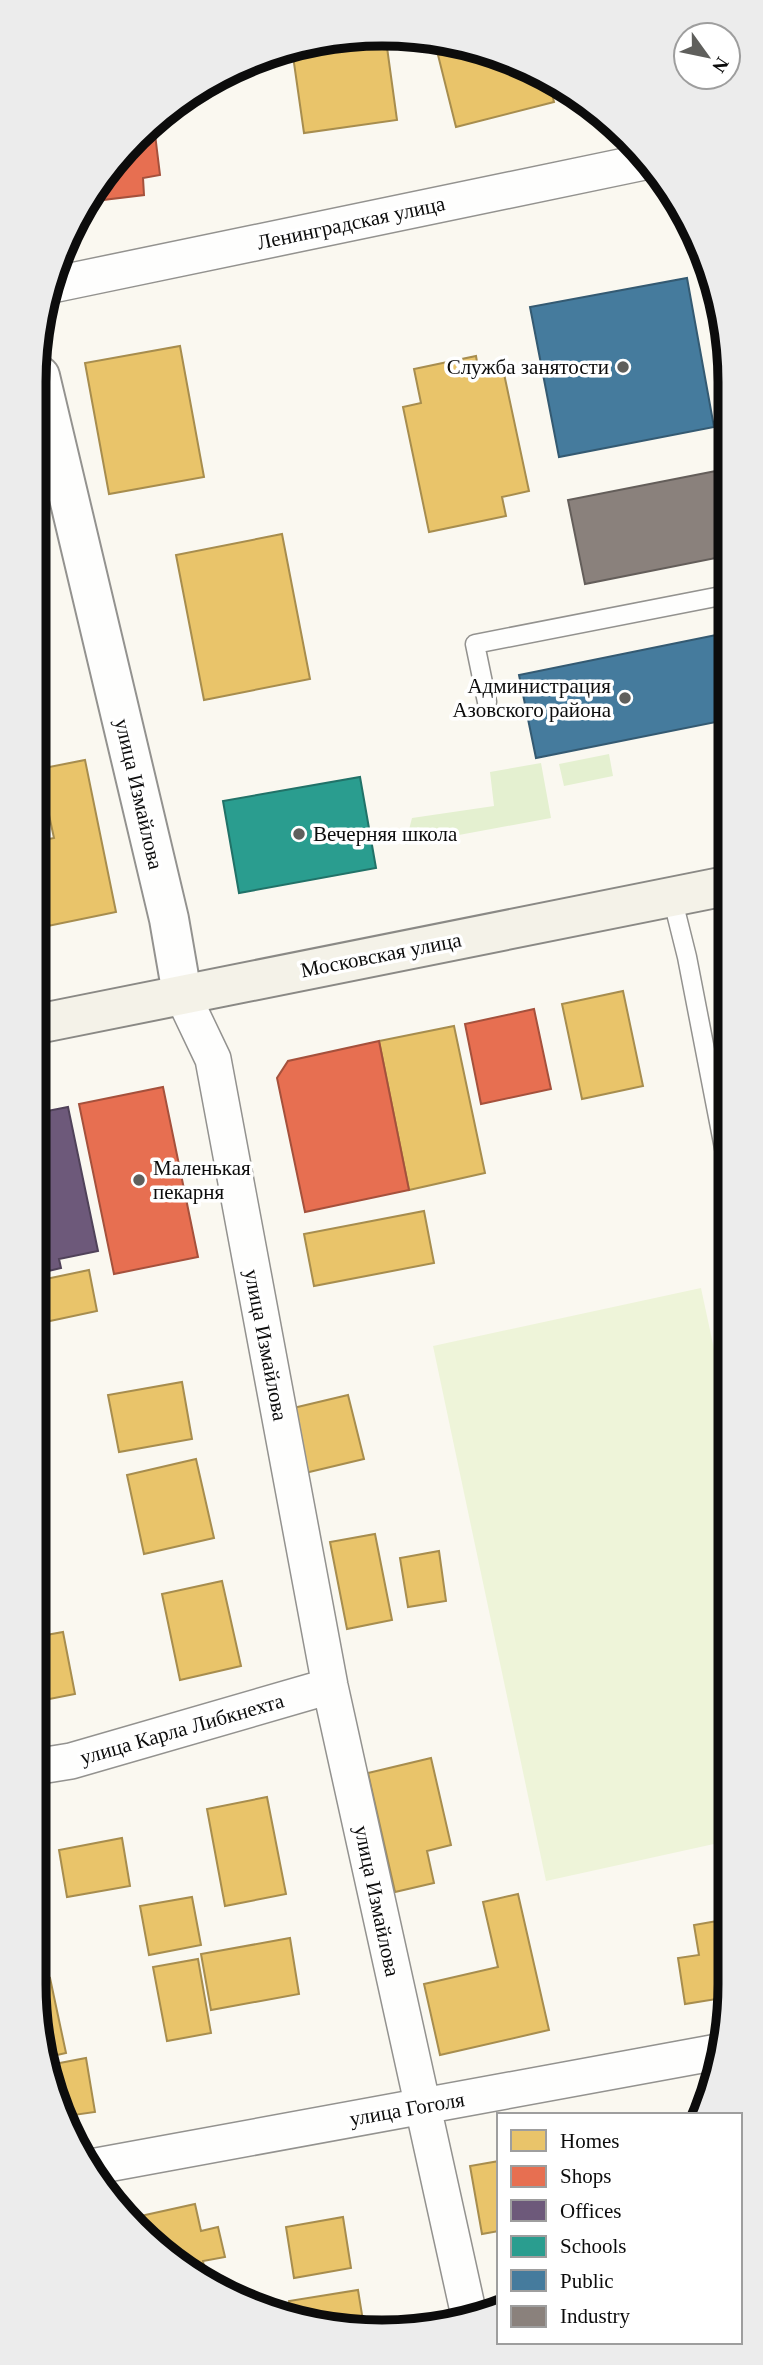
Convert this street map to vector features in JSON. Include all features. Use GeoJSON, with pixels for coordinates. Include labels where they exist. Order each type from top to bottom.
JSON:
{"type":"FeatureCollection","features":[{"type":"Feature","properties":{"kind":"main road","name":"Московская улица"},"geometry":{"type":"LineString","coordinates":[[46,1022],[718,888]]}},
{"type":"Feature","properties":{"kind":"street","name":"Ленинградская улица"},"geometry":{"type":"LineString","coordinates":[[60,283],[637,164]]}},
{"type":"Feature","properties":{"kind":"street","name":"улица Измайлова"},"geometry":{"type":"LineString","coordinates":[[46,401],[169,919],[182,994],[213,1059],[330,1686],[467,2308]]}},
{"type":"Feature","properties":{"kind":"street","name":"улица Карла Либкнехта"},"geometry":{"type":"LineString","coordinates":[[46,1765],[71,1761],[330,1686]]}},
{"type":"Feature","properties":{"kind":"street","name":"улица Гоголя"},"geometry":{"type":"LineString","coordinates":[[99,2166],[710,2053]]}},
{"type":"Feature","properties":{"kind":"lane"},"geometry":{"type":"LineString","coordinates":[[487,702],[475,644],[718,596]]}},
{"type":"Feature","properties":{"kind":"lane"},"geometry":{"type":"LineString","coordinates":[[672,897],[687,957],[718,1117]]}},
{"type":"Feature","properties":{"kind":"green space"},"geometry":{"type":"Polygon","coordinates":[[[609,754],[613,776],[564,786],[559,764],[609,754]]]}},
{"type":"Feature","properties":{"kind":"green space"},"geometry":{"type":"Polygon","coordinates":[[[541,763],[551,818],[405,845],[412,818],[494,806],[490,772],[541,763]]]}},
{"type":"Feature","properties":{"kind":"green space"},"geometry":{"type":"Polygon","coordinates":[[[701,1288],[718,1368],[718,1843],[546,1881],[433,1346],[701,1288]]]}},
{"type":"Feature","properties":{"kind":"building: Homes"},"geometry":{"type":"Polygon","coordinates":[[[387,46],[397,120],[304,133],[293,57],[338,48],[387,46]]]}},
{"type":"Feature","properties":{"kind":"building: Homes"},"geometry":{"type":"Polygon","coordinates":[[[448,52],[510,71],[552,92],[554,102],[456,127],[438,55],[448,52]]]}},
{"type":"Feature","properties":{"kind":"building: Homes"},"geometry":{"type":"Polygon","coordinates":[[[180,346],[204,477],[109,494],[85,363],[180,346]]]}},
{"type":"Feature","properties":{"kind":"building: Homes"},"geometry":{"type":"Polygon","coordinates":[[[476,356],[479,374],[503,369],[529,491],[502,497],[506,516],[429,532],[403,407],[421,403],[414,369],[476,356]]]}},
{"type":"Feature","properties":{"kind":"building: Homes"},"geometry":{"type":"Polygon","coordinates":[[[282,534],[310,679],[204,700],[176,555],[282,534]]]}},
{"type":"Feature","properties":{"kind":"building: Homes"},"geometry":{"type":"Polygon","coordinates":[[[85,760],[116,912],[46,926],[46,840],[54,838],[46,801],[46,768],[85,760]]]}},
{"type":"Feature","properties":{"kind":"building: Homes"},"geometry":{"type":"Polygon","coordinates":[[[623,991],[643,1086],[582,1099],[562,1004],[623,991]]]}},
{"type":"Feature","properties":{"kind":"building: Homes"},"geometry":{"type":"Polygon","coordinates":[[[454,1026],[485,1173],[409,1190],[379,1041],[454,1026]]]}},
{"type":"Feature","properties":{"kind":"building: Homes"},"geometry":{"type":"Polygon","coordinates":[[[424,1211],[434,1263],[314,1286],[304,1234],[424,1211]]]}},
{"type":"Feature","properties":{"kind":"building: Homes"},"geometry":{"type":"Polygon","coordinates":[[[89,1270],[97,1311],[46,1322],[46,1279],[89,1270]]]}},
{"type":"Feature","properties":{"kind":"building: Homes"},"geometry":{"type":"Polygon","coordinates":[[[182,1382],[192,1439],[119,1452],[108,1395],[182,1382]]]}},
{"type":"Feature","properties":{"kind":"building: Homes"},"geometry":{"type":"Polygon","coordinates":[[[348,1395],[364,1459],[305,1473],[289,1409],[348,1395]]]}},
{"type":"Feature","properties":{"kind":"building: Homes"},"geometry":{"type":"Polygon","coordinates":[[[196,1459],[214,1538],[144,1554],[127,1475],[196,1459]]]}},
{"type":"Feature","properties":{"kind":"building: Homes"},"geometry":{"type":"Polygon","coordinates":[[[375,1534],[392,1620],[347,1629],[330,1542],[375,1534]]]}},
{"type":"Feature","properties":{"kind":"building: Homes"},"geometry":{"type":"Polygon","coordinates":[[[439,1551],[446,1601],[408,1607],[400,1558],[439,1551]]]}},
{"type":"Feature","properties":{"kind":"building: Homes"},"geometry":{"type":"Polygon","coordinates":[[[222,1581],[241,1666],[180,1680],[162,1594],[222,1581]]]}},
{"type":"Feature","properties":{"kind":"building: Homes"},"geometry":{"type":"Polygon","coordinates":[[[63,1632],[75,1694],[46,1700],[46,1635],[63,1632]]]}},
{"type":"Feature","properties":{"kind":"building: Homes"},"geometry":{"type":"Polygon","coordinates":[[[431,1758],[451,1845],[427,1851],[434,1883],[395,1892],[368,1773],[431,1758]]]}},
{"type":"Feature","properties":{"kind":"building: Homes"},"geometry":{"type":"Polygon","coordinates":[[[267,1797],[286,1894],[225,1906],[207,1809],[267,1797]]]}},
{"type":"Feature","properties":{"kind":"building: Homes"},"geometry":{"type":"Polygon","coordinates":[[[122,1838],[130,1886],[67,1897],[59,1850],[122,1838]]]}},
{"type":"Feature","properties":{"kind":"building: Homes"},"geometry":{"type":"Polygon","coordinates":[[[518,1894],[549,2030],[440,2055],[424,1984],[498,1967],[483,1902],[518,1894]]]}},
{"type":"Feature","properties":{"kind":"building: Homes"},"geometry":{"type":"Polygon","coordinates":[[[192,1897],[201,1945],[149,1955],[140,1906],[192,1897]]]}},
{"type":"Feature","properties":{"kind":"building: Homes"},"geometry":{"type":"Polygon","coordinates":[[[718,1921],[717,1999],[685,2004],[678,1958],[699,1955],[694,1925],[718,1921]]]}},
{"type":"Feature","properties":{"kind":"building: Homes"},"geometry":{"type":"Polygon","coordinates":[[[290,1938],[299,1994],[211,2010],[201,1954],[290,1938]]]}},
{"type":"Feature","properties":{"kind":"building: Homes"},"geometry":{"type":"Polygon","coordinates":[[[198,1959],[211,2033],[167,2041],[153,1967],[198,1959]]]}},
{"type":"Feature","properties":{"kind":"building: Homes"},"geometry":{"type":"Polygon","coordinates":[[[50,1978],[66,2053],[54,2056],[48,2027],[46,1979],[50,1978]]]}},
{"type":"Feature","properties":{"kind":"building: Homes"},"geometry":{"type":"Polygon","coordinates":[[[86,2058],[95,2112],[72,2115],[56,2064],[86,2058]]]}},
{"type":"Feature","properties":{"kind":"building: Homes"},"geometry":{"type":"Polygon","coordinates":[[[497,2161],[497,2231],[482,2234],[470,2166],[497,2161]]]}},
{"type":"Feature","properties":{"kind":"building: Homes"},"geometry":{"type":"Polygon","coordinates":[[[195,2204],[201,2231],[218,2227],[225,2257],[203,2261],[204,2269],[177,2250],[140,2216],[195,2204]]]}},
{"type":"Feature","properties":{"kind":"building: Homes"},"geometry":{"type":"Polygon","coordinates":[[[343,2217],[351,2268],[294,2278],[286,2227],[343,2217]]]}},
{"type":"Feature","properties":{"kind":"building: Homes"},"geometry":{"type":"Polygon","coordinates":[[[358,2290],[363,2319],[295,2308],[290,2307],[289,2301],[358,2290]]]}},
{"type":"Feature","properties":{"kind":"building: Shops"},"geometry":{"type":"Polygon","coordinates":[[[155,134],[160,175],[143,178],[144,195],[99,200],[129,160],[155,134]]]}},
{"type":"Feature","properties":{"kind":"building: Shops"},"geometry":{"type":"Polygon","coordinates":[[[534,1009],[551,1089],[481,1104],[465,1024],[534,1009]]]}},
{"type":"Feature","properties":{"kind":"building: Shops"},"geometry":{"type":"Polygon","coordinates":[[[379,1041],[409,1190],[305,1212],[277,1078],[288,1061],[379,1041]]]}},
{"type":"Feature","properties":{"kind":"building: Shops","name":"Маленькая пекарня"},"geometry":{"type":"Polygon","coordinates":[[[163,1087],[198,1257],[114,1274],[79,1104],[163,1087]]]}},
{"type":"Feature","properties":{"kind":"building: Offices"},"geometry":{"type":"Polygon","coordinates":[[[68,1107],[98,1251],[59,1259],[61,1268],[46,1272],[46,1111],[68,1107]]]}},
{"type":"Feature","properties":{"kind":"building: Schools","name":"Вечерняя школа"},"geometry":{"type":"Polygon","coordinates":[[[360,777],[376,868],[239,893],[223,801],[360,777]]]}},
{"type":"Feature","properties":{"kind":"building: Public","name":"Служба занятости"},"geometry":{"type":"Polygon","coordinates":[[[687,278],[714,427],[559,457],[530,307],[687,278]]]}},
{"type":"Feature","properties":{"kind":"building: Public","name":"Администрация Азовского района"},"geometry":{"type":"Polygon","coordinates":[[[718,635],[718,722],[536,758],[519,675],[718,635]]]}},
{"type":"Feature","properties":{"kind":"building: Industry"},"geometry":{"type":"Polygon","coordinates":[[[718,471],[718,558],[585,584],[568,500],[718,471]]]}},
{"type":"Feature","properties":{"kind":"place","name":"Служба занятости"},"geometry":{"type":"Point","coordinates":[623,367]}},
{"type":"Feature","properties":{"kind":"place","name":"Администрация Азовского района"},"geometry":{"type":"Point","coordinates":[625,698]}},
{"type":"Feature","properties":{"kind":"place","name":"Вечерняя школа"},"geometry":{"type":"Point","coordinates":[299,834]}},
{"type":"Feature","properties":{"kind":"place","name":"Маленькая пекарня"},"geometry":{"type":"Point","coordinates":[139,1180]}}]}
